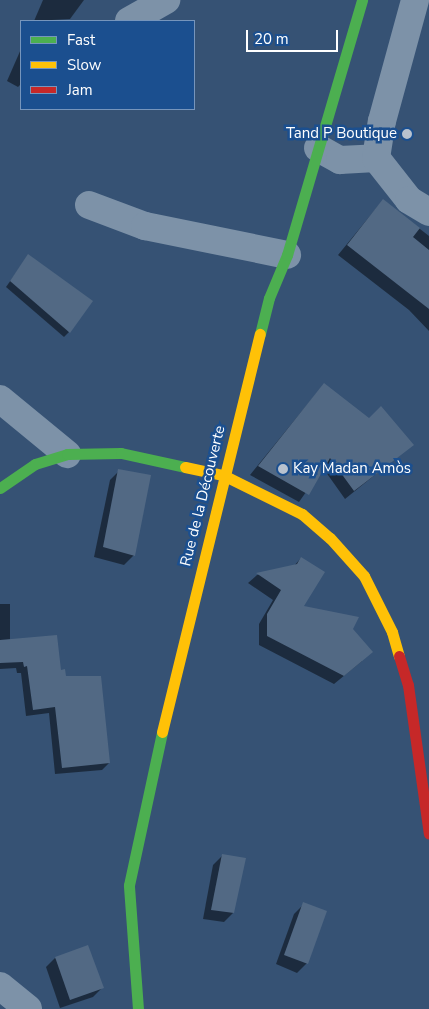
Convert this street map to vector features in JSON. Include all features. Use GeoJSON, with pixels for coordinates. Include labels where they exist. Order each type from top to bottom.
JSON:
{"type":"FeatureCollection","features":[{"type":"Feature","properties":{"kind":"street"},"geometry":{"type":"LineString","coordinates":[[131,20],[166,0]]}},
{"type":"Feature","properties":{"kind":"street","name":"Rue de la Découverte"},"geometry":{"type":"LineString","coordinates":[[138,1009],[129,885],[172,684],[269,298],[287,255],[362,0]]}},
{"type":"Feature","properties":{"kind":"street"},"geometry":{"type":"LineString","coordinates":[[415,0],[382,121],[376,158],[409,200],[429,212]]}},
{"type":"Feature","properties":{"kind":"street"},"geometry":{"type":"LineString","coordinates":[[318,148],[340,160],[376,158]]}},
{"type":"Feature","properties":{"kind":"street"},"geometry":{"type":"LineString","coordinates":[[89,205],[145,226],[287,255]]}},
{"type":"Feature","properties":{"kind":"street"},"geometry":{"type":"LineString","coordinates":[[0,399],[67,454]]}},
{"type":"Feature","properties":{"kind":"street"},"geometry":{"type":"LineString","coordinates":[[0,488],[35,464],[67,454],[121,453],[223,475],[302,514],[330,538],[364,576],[392,632],[408,685],[429,834]]}},
{"type":"Feature","properties":{"kind":"street"},"geometry":{"type":"LineString","coordinates":[[0,986],[28,1009]]}},
{"type":"Feature","properties":{"kind":"building"},"geometry":{"type":"Polygon","coordinates":[[[383,199],[420,228],[413,237],[429,250],[429,309],[347,245],[383,199]]]}},
{"type":"Feature","properties":{"kind":"building"},"geometry":{"type":"Polygon","coordinates":[[[28,254],[93,301],[70,333],[10,281],[28,254]]]}},
{"type":"Feature","properties":{"kind":"building"},"geometry":{"type":"Polygon","coordinates":[[[324,383],[369,418],[381,406],[414,445],[354,491],[330,458],[309,495],[258,466],[324,383]]]}},
{"type":"Feature","properties":{"kind":"building"},"geometry":{"type":"Polygon","coordinates":[[[118,469],[151,475],[135,556],[103,547],[118,469]]]}},
{"type":"Feature","properties":{"kind":"building"},"geometry":{"type":"Polygon","coordinates":[[[301,557],[325,572],[304,606],[359,617],[353,629],[373,652],[344,676],[267,636],[267,614],[281,590],[256,573],[297,564],[301,557]]]}},
{"type":"Feature","properties":{"kind":"building"},"geometry":{"type":"Polygon","coordinates":[[[57,635],[61,670],[65,669],[66,676],[101,676],[110,763],[62,768],[55,707],[33,710],[27,666],[24,667],[23,662],[0,663],[0,640],[57,635]]]}},
{"type":"Feature","properties":{"kind":"building"},"geometry":{"type":"Polygon","coordinates":[[[222,854],[246,858],[234,913],[211,910],[222,854]]]}},
{"type":"Feature","properties":{"kind":"building"},"geometry":{"type":"Polygon","coordinates":[[[303,902],[327,911],[308,964],[284,955],[303,902]]]}},
{"type":"Feature","properties":{"kind":"building"},"geometry":{"type":"Polygon","coordinates":[[[88,945],[104,988],[70,1000],[55,957],[88,945]]]}},
{"type":"Feature","properties":{"kind":"traffic: fast"},"geometry":{"type":"LineString","coordinates":[[260,334],[269,298],[287,255],[362,0]]}},
{"type":"Feature","properties":{"kind":"traffic: fast"},"geometry":{"type":"LineString","coordinates":[[0,488],[35,464],[67,454],[121,453],[185,467]]}},
{"type":"Feature","properties":{"kind":"traffic: fast"},"geometry":{"type":"LineString","coordinates":[[138,1009],[129,885],[162,732]]}},
{"type":"Feature","properties":{"kind":"traffic: slow"},"geometry":{"type":"LineString","coordinates":[[162,732],[260,334]]}},
{"type":"Feature","properties":{"kind":"traffic: slow"},"geometry":{"type":"LineString","coordinates":[[185,467],[223,475],[302,514],[330,538],[364,576],[392,632],[399,656]]}},
{"type":"Feature","properties":{"kind":"traffic: jam"},"geometry":{"type":"LineString","coordinates":[[399,656],[408,685],[429,834]]}},
{"type":"Feature","properties":{"kind":"place","name":"Tand P Boutique"},"geometry":{"type":"Point","coordinates":[407,134]}},
{"type":"Feature","properties":{"kind":"place","name":"Kay Madan Amòs"},"geometry":{"type":"Point","coordinates":[283,469]}}]}
